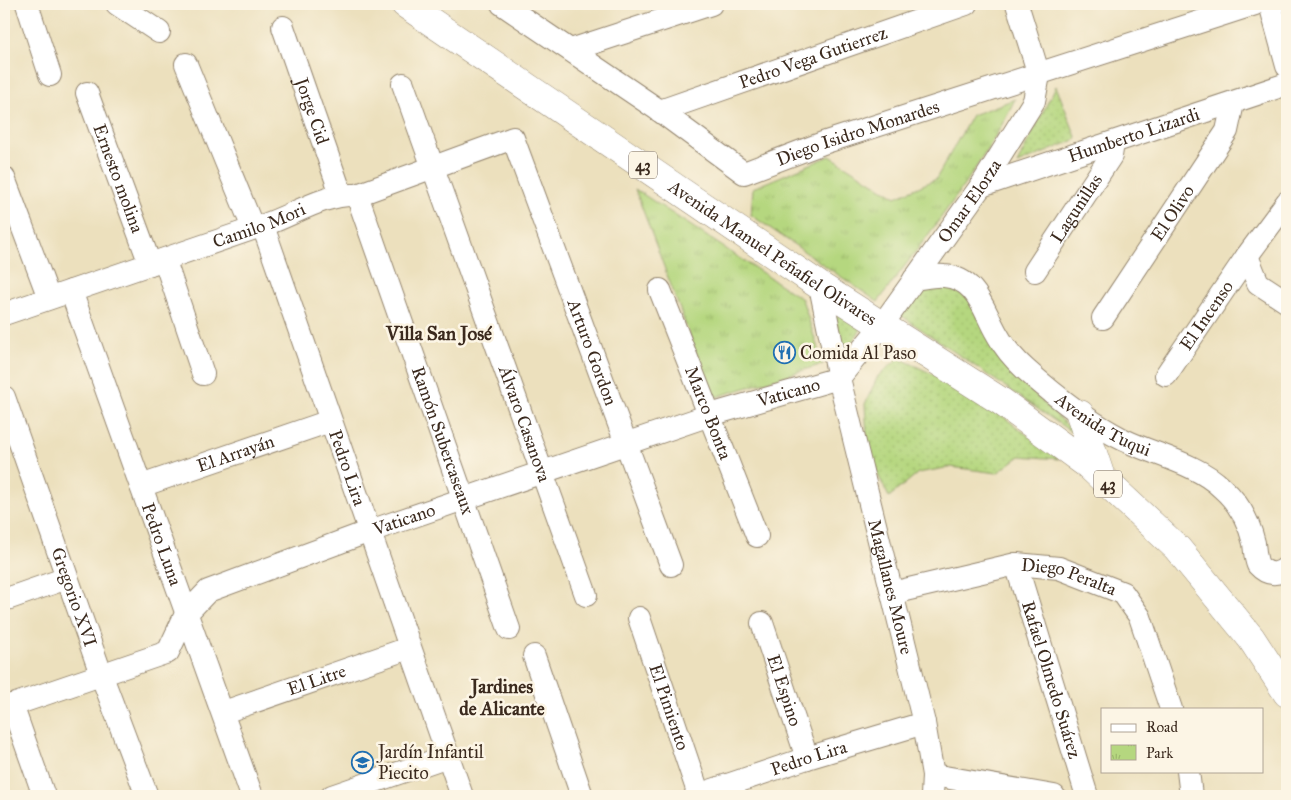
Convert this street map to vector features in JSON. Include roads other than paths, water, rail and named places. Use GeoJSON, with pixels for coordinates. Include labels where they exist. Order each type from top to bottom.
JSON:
{"type":"FeatureCollection","features":[{"type":"Feature","properties":{"kind":"main road","name":"Avenida Manuel Peñafiel Olivares"},"geometry":{"type":"LineString","coordinates":[[405,4],[820,286],[1002,402],[1101,477],[1177,548],[1251,638],[1287,693]]}},
{"type":"Feature","properties":{"kind":"main road"},"geometry":{"type":"LineString","coordinates":[[1080,414],[1101,477]]}},
{"type":"Feature","properties":{"kind":"street"},"geometry":{"type":"LineString","coordinates":[[27,4],[50,76]]}},
{"type":"Feature","properties":{"kind":"street"},"geometry":{"type":"LineString","coordinates":[[116,4],[159,32]]}},
{"type":"Feature","properties":{"kind":"street","name":"Diego Isidro Monardes"},"geometry":{"type":"LineString","coordinates":[[502,4],[660,111],[744,173],[823,143],[1254,4]]}},
{"type":"Feature","properties":{"kind":"street"},"geometry":{"type":"LineString","coordinates":[[571,50],[711,4]]}},
{"type":"Feature","properties":{"kind":"street","name":"Pedro Vega Gutierrez"},"geometry":{"type":"LineString","coordinates":[[660,111],[966,4]]}},
{"type":"Feature","properties":{"kind":"street","name":"Omar Elorza"},"geometry":{"type":"LineString","coordinates":[[839,378],[882,325],[981,186],[1034,101],[1038,75],[1018,4]]}},
{"type":"Feature","properties":{"kind":"street"},"geometry":{"type":"LineString","coordinates":[[1270,4],[1287,66]]}},
{"type":"Feature","properties":{"kind":"street","name":"Jorge Cid"},"geometry":{"type":"LineString","coordinates":[[283,27],[349,195]]}},
{"type":"Feature","properties":{"kind":"street","name":"Pedro Lira"},"geometry":{"type":"LineString","coordinates":[[186,64],[258,227],[370,532],[462,796]]}},
{"type":"Feature","properties":{"kind":"street","name":"Álvaro Casanova"},"geometry":{"type":"LineString","coordinates":[[403,84],[586,595]]}},
{"type":"Feature","properties":{"kind":"street","name":"Humberto Lizardi"},"geometry":{"type":"LineString","coordinates":[[981,186],[1233,104],[1287,84]]}},
{"type":"Feature","properties":{"kind":"street","name":"Ernesto molina"},"geometry":{"type":"LineString","coordinates":[[87,93],[203,374]]}},
{"type":"Feature","properties":{"kind":"street","name":"El Olivo"},"geometry":{"type":"LineString","coordinates":[[1103,318],[1227,131],[1233,104]]}},
{"type":"Feature","properties":{"kind":"street","name":"Camilo Mori"},"geometry":{"type":"LineString","coordinates":[[4,314],[513,138]]}},
{"type":"Feature","properties":{"kind":"street","name":"Arturo Gordon"},"geometry":{"type":"LineString","coordinates":[[513,138],[628,443],[671,565]]}},
{"type":"Feature","properties":{"kind":"street","name":"Lagunillas"},"geometry":{"type":"LineString","coordinates":[[1035,271],[1111,156],[1113,143]]}},
{"type":"Feature","properties":{"kind":"street"},"geometry":{"type":"LineString","coordinates":[[4,178],[49,298]]}},
{"type":"Feature","properties":{"kind":"street","name":"Ramón Subercaseaux"},"geometry":{"type":"LineString","coordinates":[[349,195],[509,629]]}},
{"type":"Feature","properties":{"kind":"street","name":"El Incenso"},"geometry":{"type":"LineString","coordinates":[[1166,375],[1247,256],[1287,202]]}},
{"type":"Feature","properties":{"kind":"street"},"geometry":{"type":"LineString","coordinates":[[1247,256],[1258,284],[1287,302]]}},
{"type":"Feature","properties":{"kind":"street","name":"Avenida Tuqui"},"geometry":{"type":"LineString","coordinates":[[914,278],[953,277],[970,286],[982,301],[997,335],[1014,358],[1080,414],[1122,439],[1195,468],[1209,477],[1232,499],[1241,512],[1254,543],[1256,560],[1262,570],[1273,574],[1284,571],[1287,567]]}},
{"type":"Feature","properties":{"kind":"street","name":"Magallanes Moure"},"geometry":{"type":"LineString","coordinates":[[820,286],[839,378],[924,723],[932,786]]}},
{"type":"Feature","properties":{"kind":"street","name":"Marco Bonta"},"geometry":{"type":"LineString","coordinates":[[660,290],[756,536]]}},
{"type":"Feature","properties":{"kind":"street","name":"Pedro Luna"},"geometry":{"type":"LineString","coordinates":[[71,291],[186,614],[224,712],[252,796]]}},
{"type":"Feature","properties":{"kind":"street","name":"Vaticano"},"geometry":{"type":"LineString","coordinates":[[8,707],[168,652],[186,614],[208,591],[370,532],[710,415],[839,378]]}},
{"type":"Feature","properties":{"kind":"street","name":"Gregorio XVI"},"geometry":{"type":"LineString","coordinates":[[4,397],[101,674],[147,796]]}},
{"type":"Feature","properties":{"kind":"street","name":"El Arrayán"},"geometry":{"type":"LineString","coordinates":[[141,486],[330,421]]}},
{"type":"Feature","properties":{"kind":"street","name":"Diego Peralta"},"geometry":{"type":"LineString","coordinates":[[892,592],[1016,564],[1059,568],[1123,593],[1140,617],[1171,708]]}},
{"type":"Feature","properties":{"kind":"street","name":"Rafael Olmedo Suárez"},"geometry":{"type":"LineString","coordinates":[[1016,564],[1087,796]]}},
{"type":"Feature","properties":{"kind":"street"},"geometry":{"type":"LineString","coordinates":[[4,600],[67,578]]}},
{"type":"Feature","properties":{"kind":"street","name":"El Pimiento"},"geometry":{"type":"LineString","coordinates":[[639,618],[697,796]]}},
{"type":"Feature","properties":{"kind":"street","name":"El Espino"},"geometry":{"type":"LineString","coordinates":[[762,623],[807,758]]}},
{"type":"Feature","properties":{"kind":"street","name":"El Litre"},"geometry":{"type":"LineString","coordinates":[[224,712],[410,648]]}},
{"type":"Feature","properties":{"kind":"street"},"geometry":{"type":"LineString","coordinates":[[534,656],[582,796]]}},
{"type":"Feature","properties":{"kind":"street"},"geometry":{"type":"LineString","coordinates":[[8,707],[44,796]]}},
{"type":"Feature","properties":{"kind":"street","name":"Pedro Lira"},"geometry":{"type":"LineString","coordinates":[[697,796],[807,758],[924,723]]}},
{"type":"Feature","properties":{"kind":"street"},"geometry":{"type":"LineString","coordinates":[[332,796],[448,756]]}},
{"type":"Feature","properties":{"kind":"street"},"geometry":{"type":"LineString","coordinates":[[1188,772],[1191,796]]}},
{"type":"Feature","properties":{"kind":"street"},"geometry":{"type":"LineString","coordinates":[[932,786],[1054,796]]}},
{"type":"Feature","properties":{"kind":"place","name":"Comida Al Paso"},"geometry":{"type":"Point","coordinates":[784,353]}},
{"type":"Feature","properties":{"kind":"place","name":"Jardín Infantil Piecito"},"geometry":{"type":"Point","coordinates":[362,762]}},
{"type":"Feature","properties":{"kind":"district","name":"Villa San José"},"geometry":{"type":"Point","coordinates":[439,333]}},
{"type":"Feature","properties":{"kind":"district","name":"Jardines de Alicante"},"geometry":{"type":"Point","coordinates":[502,697]}}]}
